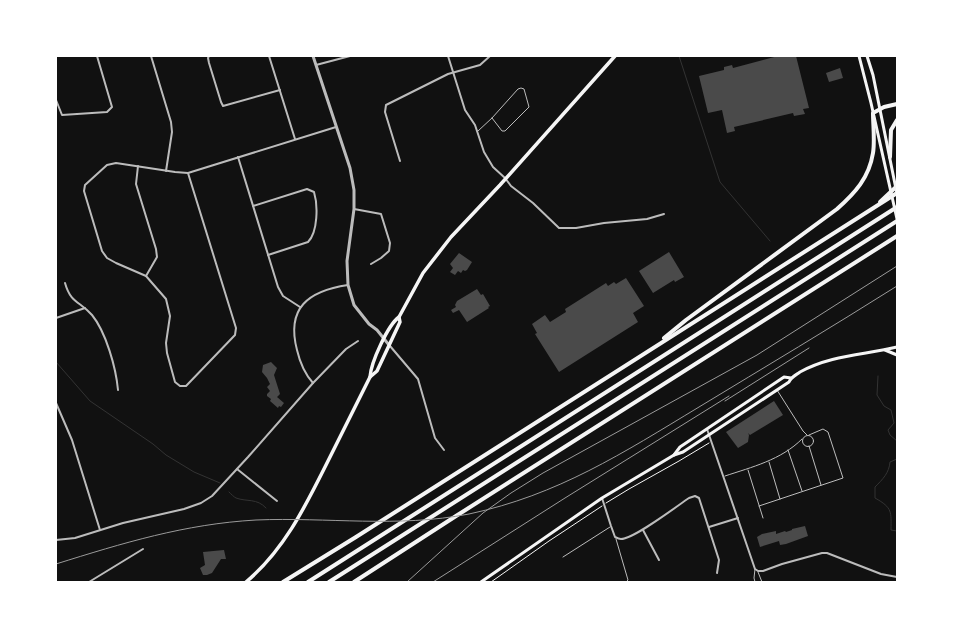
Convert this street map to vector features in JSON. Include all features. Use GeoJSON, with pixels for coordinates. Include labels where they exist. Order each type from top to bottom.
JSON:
{"type":"FeatureCollection","features":[{"type":"Feature","properties":{"kind":"highway"},"geometry":{"type":"LineString","coordinates":[[643,354],[686,320],[837,209],[853,195],[866,176],[873,152],[873,113],[880,109],[897,104]]}},
{"type":"Feature","properties":{"kind":"highway"},"geometry":{"type":"LineString","coordinates":[[890,157],[891,130],[897,120]]}},
{"type":"Feature","properties":{"kind":"highway"},"geometry":{"type":"LineString","coordinates":[[876,206],[896,184]]}},
{"type":"Feature","properties":{"kind":"highway"},"geometry":{"type":"LineString","coordinates":[[283,582],[376,525],[897,193]]}},
{"type":"Feature","properties":{"kind":"highway"},"geometry":{"type":"LineString","coordinates":[[308,582],[897,207]]}},
{"type":"Feature","properties":{"kind":"highway"},"geometry":{"type":"LineString","coordinates":[[329,582],[897,220]]}},
{"type":"Feature","properties":{"kind":"highway"},"geometry":{"type":"LineString","coordinates":[[354,582],[463,511],[897,236]]}},
{"type":"Feature","properties":{"kind":"main road"},"geometry":{"type":"LineString","coordinates":[[246,582],[259,572],[299,517],[370,377],[371,370],[384,339],[394,320],[399,316],[423,273],[455,232],[615,56]]}},
{"type":"Feature","properties":{"kind":"main road"},"geometry":{"type":"LineString","coordinates":[[859,56],[897,220]]}},
{"type":"Feature","properties":{"kind":"main road"},"geometry":{"type":"LineString","coordinates":[[867,56],[873,75],[897,193]]}},
{"type":"Feature","properties":{"kind":"main road"},"geometry":{"type":"LineString","coordinates":[[370,377],[377,371],[400,322],[399,316]]}},
{"type":"Feature","properties":{"kind":"main road"},"geometry":{"type":"LineString","coordinates":[[674,455],[680,447],[707,428],[784,378],[790,378],[809,367],[829,360],[897,347]]}},
{"type":"Feature","properties":{"kind":"main road"},"geometry":{"type":"LineString","coordinates":[[885,350],[897,355]]}},
{"type":"Feature","properties":{"kind":"main road"},"geometry":{"type":"LineString","coordinates":[[481,582],[602,498],[674,455],[683,452],[789,382],[790,378]]}},
{"type":"Feature","properties":{"kind":"street"},"geometry":{"type":"LineString","coordinates":[[56,100],[62,115],[107,112],[112,107],[97,56]]}},
{"type":"Feature","properties":{"kind":"street"},"geometry":{"type":"LineString","coordinates":[[151,56],[171,122],[172,132],[166,171]]}},
{"type":"Feature","properties":{"kind":"street"},"geometry":{"type":"LineString","coordinates":[[209,56],[209,63],[223,106],[280,90]]}},
{"type":"Feature","properties":{"kind":"street"},"geometry":{"type":"LineString","coordinates":[[270,56],[295,139]]}},
{"type":"Feature","properties":{"kind":"street"},"geometry":{"type":"LineString","coordinates":[[313,56],[350,168],[354,190],[354,209],[347,261],[348,285],[354,305],[418,379],[435,438],[444,450]]}},
{"type":"Feature","properties":{"kind":"street"},"geometry":{"type":"LineString","coordinates":[[316,65],[350,56]]}},
{"type":"Feature","properties":{"kind":"street"},"geometry":{"type":"LineString","coordinates":[[448,56],[465,110],[478,131],[484,152],[493,167],[511,186],[533,203],[559,228],[576,228],[604,222],[647,219],[664,214]]}},
{"type":"Feature","properties":{"kind":"street"},"geometry":{"type":"LineString","coordinates":[[400,160],[386,112],[386,105],[453,73],[480,65],[490,56]]}},
{"type":"Feature","properties":{"kind":"street"},"geometry":{"type":"LineString","coordinates":[[868,115],[873,113]]}},
{"type":"Feature","properties":{"kind":"street"},"geometry":{"type":"LineString","coordinates":[[188,173],[236,328],[235,335],[186,386],[180,386],[175,382],[167,353],[166,343],[170,316],[166,299],[146,276],[107,258],[102,251],[84,191],[85,185],[107,165],[116,163],[188,173],[336,127]]}},
{"type":"Feature","properties":{"kind":"street"},"geometry":{"type":"LineString","coordinates":[[238,157],[278,287],[283,296],[300,307]]}},
{"type":"Feature","properties":{"kind":"street"},"geometry":{"type":"LineString","coordinates":[[138,166],[136,184],[156,249],[157,257],[146,276]]}},
{"type":"Feature","properties":{"kind":"street"},"geometry":{"type":"LineString","coordinates":[[253,206],[307,189],[314,192],[317,200],[312,238],[308,242],[268,255]]}},
{"type":"Feature","properties":{"kind":"street"},"geometry":{"type":"LineString","coordinates":[[354,209],[381,214],[390,243],[389,251],[371,264]]}},
{"type":"Feature","properties":{"kind":"street"},"geometry":{"type":"LineString","coordinates":[[65,283],[71,297],[85,308],[103,332],[117,377],[118,390]]}},
{"type":"Feature","properties":{"kind":"street"},"geometry":{"type":"LineString","coordinates":[[312,383],[302,367],[295,340],[294,326],[300,307],[321,292],[348,285]]}},
{"type":"Feature","properties":{"kind":"street"},"geometry":{"type":"LineString","coordinates":[[56,318],[85,308]]}},
{"type":"Feature","properties":{"kind":"street"},"geometry":{"type":"LineString","coordinates":[[56,540],[75,538],[143,518],[184,509],[201,503],[212,496],[238,469],[312,383],[346,349],[358,341]]}},
{"type":"Feature","properties":{"kind":"street"},"geometry":{"type":"LineString","coordinates":[[56,403],[72,440],[100,530]]}},
{"type":"Feature","properties":{"kind":"street"},"geometry":{"type":"LineString","coordinates":[[707,428],[725,476],[755,569],[758,571],[763,571],[822,552],[881,574],[897,577]]}},
{"type":"Feature","properties":{"kind":"street"},"geometry":{"type":"LineString","coordinates":[[238,469],[277,501]]}},
{"type":"Feature","properties":{"kind":"street"},"geometry":{"type":"LineString","coordinates":[[602,498],[615,537],[620,539],[626,538],[643,530],[689,498],[695,496],[699,498],[719,560],[717,573]]}},
{"type":"Feature","properties":{"kind":"street"},"geometry":{"type":"LineString","coordinates":[[709,527],[738,518]]}},
{"type":"Feature","properties":{"kind":"street"},"geometry":{"type":"LineString","coordinates":[[643,530],[659,560]]}},
{"type":"Feature","properties":{"kind":"street"},"geometry":{"type":"LineString","coordinates":[[90,582],[142,549]]}},
{"type":"Feature","properties":{"kind":"lane"},"geometry":{"type":"LineString","coordinates":[[478,131],[518,89],[524,89],[529,107],[506,131],[502,131],[492,118]]}},
{"type":"Feature","properties":{"kind":"lane"},"geometry":{"type":"LineString","coordinates":[[777,390],[803,431],[812,437]]}},
{"type":"Feature","properties":{"kind":"lane"},"geometry":{"type":"LineString","coordinates":[[725,476],[769,462],[796,445],[804,436],[823,429],[828,432],[842,478],[759,506]]}},
{"type":"Feature","properties":{"kind":"lane"},"geometry":{"type":"LineString","coordinates":[[803,431],[804,436]]}},
{"type":"Feature","properties":{"kind":"lane"},"geometry":{"type":"LineString","coordinates":[[809,446],[813,443],[813,433]]}},
{"type":"Feature","properties":{"kind":"lane"},"geometry":{"type":"LineString","coordinates":[[796,445],[802,443],[809,446]]}},
{"type":"Feature","properties":{"kind":"lane"},"geometry":{"type":"LineString","coordinates":[[809,446],[822,485]]}},
{"type":"Feature","properties":{"kind":"lane"},"geometry":{"type":"LineString","coordinates":[[788,450],[802,492]]}},
{"type":"Feature","properties":{"kind":"lane"},"geometry":{"type":"LineString","coordinates":[[769,462],[780,499]]}},
{"type":"Feature","properties":{"kind":"lane"},"geometry":{"type":"LineString","coordinates":[[748,469],[763,518]]}},
{"type":"Feature","properties":{"kind":"lane"},"geometry":{"type":"LineString","coordinates":[[563,557],[611,526]]}},
{"type":"Feature","properties":{"kind":"lane"},"geometry":{"type":"LineString","coordinates":[[615,537],[628,580],[626,582]]}},
{"type":"Feature","properties":{"kind":"lane"},"geometry":{"type":"LineString","coordinates":[[755,569],[755,582]]}},
{"type":"Feature","properties":{"kind":"lane"},"geometry":{"type":"LineString","coordinates":[[758,571],[762,582]]}},
{"type":"Feature","properties":{"kind":"path"},"geometry":{"type":"LineString","coordinates":[[491,582],[605,504],[712,440]]}},
{"type":"Feature","properties":{"kind":"building"},"geometry":{"type":"Polygon","coordinates":[[[778,56],[796,56],[809,108],[803,109],[805,114],[794,116],[793,113],[734,127],[735,131],[727,133],[722,110],[708,113],[699,76],[724,70],[724,67],[732,65],[733,68],[778,56]]]}},
{"type":"Feature","properties":{"kind":"building"},"geometry":{"type":"Polygon","coordinates":[[[840,68],[843,78],[829,82],[826,73],[840,68]]]}},
{"type":"Feature","properties":{"kind":"building"},"geometry":{"type":"Polygon","coordinates":[[[669,252],[684,277],[675,282],[674,280],[653,293],[639,271],[669,252]]]}},
{"type":"Feature","properties":{"kind":"building"},"geometry":{"type":"Polygon","coordinates":[[[459,253],[472,262],[467,270],[463,270],[461,273],[458,271],[455,275],[450,272],[453,268],[450,264],[459,253]]]}},
{"type":"Feature","properties":{"kind":"building"},"geometry":{"type":"Polygon","coordinates":[[[626,278],[644,306],[633,313],[638,322],[559,372],[535,334],[537,333],[532,324],[545,315],[550,322],[566,312],[565,309],[606,283],[608,286],[614,282],[616,284],[626,278]]]}},
{"type":"Feature","properties":{"kind":"building"},"geometry":{"type":"Polygon","coordinates":[[[477,289],[481,295],[483,294],[490,306],[467,322],[459,310],[453,313],[451,310],[456,307],[455,305],[457,301],[477,289]]]}},
{"type":"Feature","properties":{"kind":"building"},"geometry":{"type":"Polygon","coordinates":[[[271,362],[277,368],[274,375],[280,394],[277,397],[284,403],[278,408],[267,396],[270,391],[267,387],[270,384],[262,372],[263,365],[271,362]]]}},
{"type":"Feature","properties":{"kind":"building"},"geometry":{"type":"Polygon","coordinates":[[[774,401],[783,415],[750,435],[748,433],[748,442],[738,448],[726,432],[774,401]]]}},
{"type":"Feature","properties":{"kind":"building"},"geometry":{"type":"Polygon","coordinates":[[[805,526],[808,536],[786,544],[780,545],[779,541],[760,547],[757,537],[762,534],[776,531],[776,534],[805,526]]]}},
{"type":"Feature","properties":{"kind":"building"},"geometry":{"type":"Polygon","coordinates":[[[224,550],[226,559],[221,559],[212,573],[203,575],[200,568],[205,565],[203,552],[224,550]]]}},
{"type":"Feature","properties":{"kind":"waterway"},"geometry":{"type":"LineString","coordinates":[[679,56],[720,182],[770,241]]}},
{"type":"Feature","properties":{"kind":"waterway"},"geometry":{"type":"LineString","coordinates":[[56,362],[90,401],[153,444],[166,455],[194,472],[220,483]]}},
{"type":"Feature","properties":{"kind":"waterway"},"geometry":{"type":"LineString","coordinates":[[878,376],[877,395],[884,406],[891,410],[894,423],[888,430],[890,435],[897,441]]}},
{"type":"Feature","properties":{"kind":"waterway"},"geometry":{"type":"LineString","coordinates":[[897,459],[890,462],[887,473],[875,487],[875,498],[888,508],[891,515],[891,530],[897,531]]}},
{"type":"Feature","properties":{"kind":"waterway"},"geometry":{"type":"LineString","coordinates":[[229,492],[236,498],[255,501],[266,508]]}},
{"type":"Feature","properties":{"kind":"railway"},"geometry":{"type":"LineString","coordinates":[[407,582],[483,513],[511,493],[543,473],[757,355],[897,266]]}},
{"type":"Feature","properties":{"kind":"railway"},"geometry":{"type":"LineString","coordinates":[[56,564],[154,536],[179,530],[230,522],[283,519],[389,521],[442,518],[469,514],[532,496],[589,471],[644,440],[897,286]]}},
{"type":"Feature","properties":{"kind":"railway"},"geometry":{"type":"LineString","coordinates":[[725,401],[809,348]]}},
{"type":"Feature","properties":{"kind":"railway"},"geometry":{"type":"LineString","coordinates":[[433,582],[729,396]]}}]}
